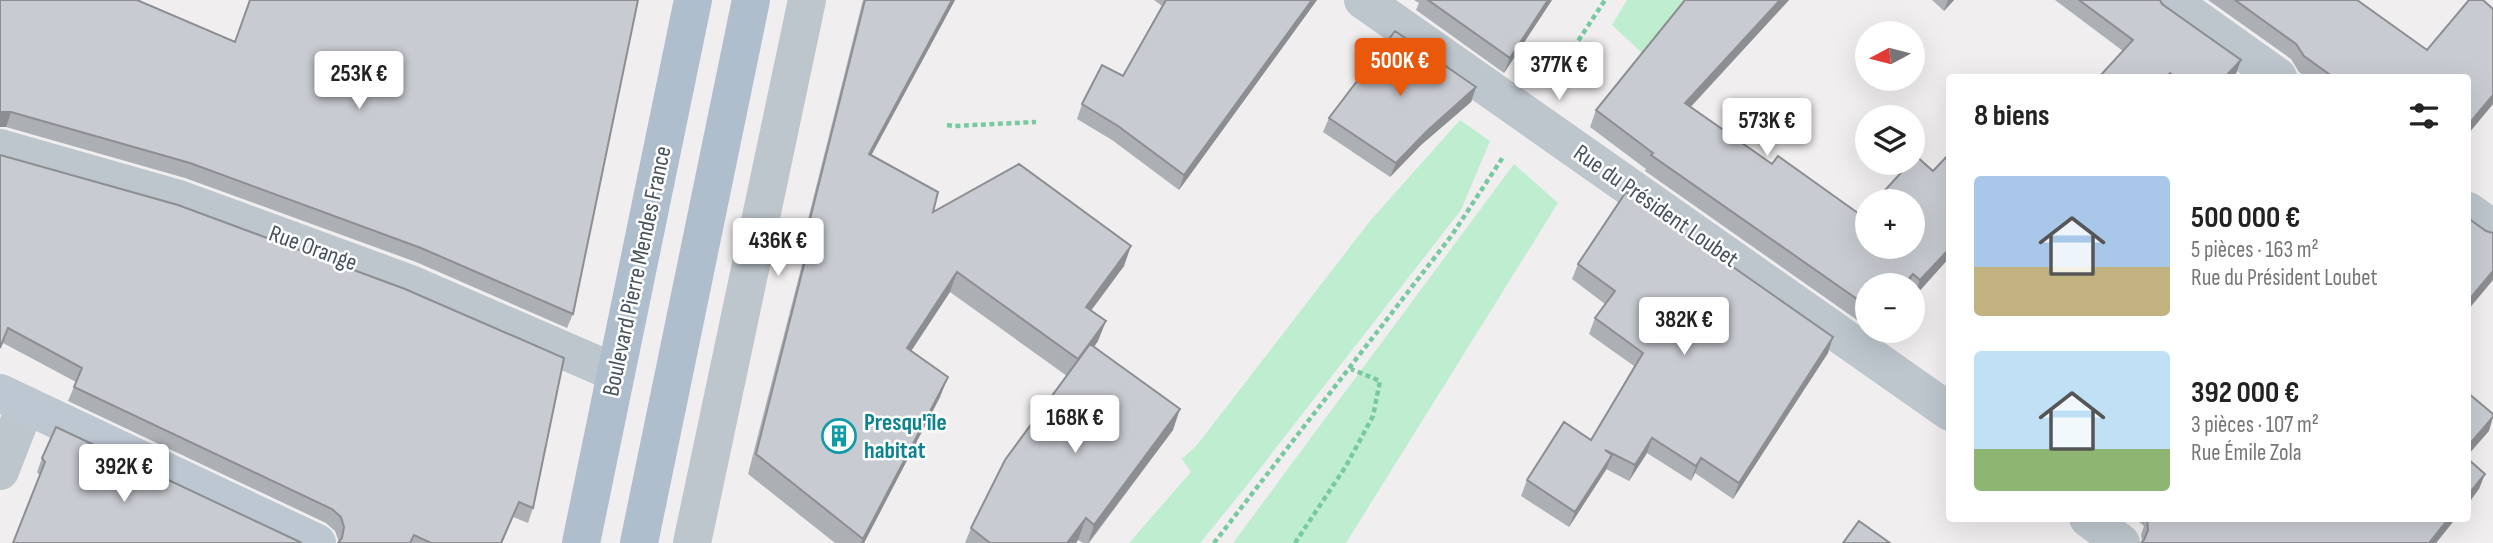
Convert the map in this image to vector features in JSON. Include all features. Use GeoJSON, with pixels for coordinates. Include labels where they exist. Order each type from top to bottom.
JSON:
{"type":"FeatureCollection","features":[{"type":"Feature","properties":{"kind":"main road","name":"Boulevard Pierre Mendes France"},"geometry":{"type":"LineString","coordinates":[[582,543],[693,0]]}},
{"type":"Feature","properties":{"kind":"main road"},"geometry":{"type":"LineString","coordinates":[[639,543],[751,0]]}},
{"type":"Feature","properties":{"kind":"street"},"geometry":{"type":"LineString","coordinates":[[692,543],[807,0]]}},
{"type":"Feature","properties":{"kind":"street","name":"Rue du Président Loubet"},"geometry":{"type":"LineString","coordinates":[[1363,0],[1407,13],[1482,84],[1946,409]]}},
{"type":"Feature","properties":{"kind":"street"},"geometry":{"type":"LineString","coordinates":[[2170,0],[2272,74]]}},
{"type":"Feature","properties":{"kind":"street","name":"Rue Orange"},"geometry":{"type":"LineString","coordinates":[[0,148],[179,199],[408,283],[616,373]]}},
{"type":"Feature","properties":{"kind":"street"},"geometry":{"type":"LineString","coordinates":[[2471,213],[2493,229]]}},
{"type":"Feature","properties":{"kind":"street"},"geometry":{"type":"LineString","coordinates":[[0,471],[12,400],[317,543]]}},
{"type":"Feature","properties":{"kind":"street"},"geometry":{"type":"LineString","coordinates":[[2093,522],[2121,543]]}},
{"type":"Feature","properties":{"kind":"path"},"geometry":{"type":"LineString","coordinates":[[1554,78],[1605,0]]}},
{"type":"Feature","properties":{"kind":"path"},"geometry":{"type":"LineString","coordinates":[[947,125],[1035,122]]}},
{"type":"Feature","properties":{"kind":"path"},"geometry":{"type":"LineString","coordinates":[[1214,543],[1452,235],[1503,157]]}},
{"type":"Feature","properties":{"kind":"path"},"geometry":{"type":"LineString","coordinates":[[1295,543],[1346,466],[1373,416],[1380,381],[1351,369]]}},
{"type":"Feature","properties":{"kind":"green space"},"geometry":{"type":"Polygon","coordinates":[[[1627,0],[1684,0],[1642,53],[1612,25],[1627,0]]]}},
{"type":"Feature","properties":{"kind":"green space"},"geometry":{"type":"Polygon","coordinates":[[[1460,120],[1490,141],[1461,210],[1244,489],[1200,543],[1129,543],[1191,472],[1182,459],[1197,445],[1370,221],[1460,120]]]}},
{"type":"Feature","properties":{"kind":"green space"},"geometry":{"type":"Polygon","coordinates":[[[1514,164],[1558,203],[1346,543],[1233,543],[1514,164]]]}},
{"type":"Feature","properties":{"kind":"building"},"geometry":{"type":"Polygon","coordinates":[[[0,0],[137,0],[235,42],[250,0],[638,0],[573,314],[421,248],[190,163],[11,112],[0,112],[0,0]]]}},
{"type":"Feature","properties":{"kind":"building"},"geometry":{"type":"Polygon","coordinates":[[[865,0],[952,0],[869,154],[938,192],[933,212],[1019,164],[1131,246],[1086,307],[1106,321],[1078,359],[957,272],[907,348],[948,377],[863,539],[756,454],[811,237],[806,235],[865,0]]]}},
{"type":"Feature","properties":{"kind":"building"},"geometry":{"type":"Polygon","coordinates":[[[1166,0],[1312,0],[1184,175],[1118,126],[1082,104],[1102,65],[1123,76],[1166,0]]]}},
{"type":"Feature","properties":{"kind":"building"},"geometry":{"type":"Polygon","coordinates":[[[1428,0],[1548,0],[1510,58],[1428,0]]]}},
{"type":"Feature","properties":{"kind":"building"},"geometry":{"type":"Polygon","coordinates":[[[1685,0],[1780,0],[1685,103],[1772,164],[1778,156],[1855,211],[1855,259],[1925,259],[1925,189],[1886,189],[1899,175],[1925,175],[1925,164],[1933,171],[1946,157],[1946,252],[1925,275],[1855,273],[1855,298],[1651,155],[1653,153],[1596,110],[1685,0]]]}},
{"type":"Feature","properties":{"kind":"building"},"geometry":{"type":"Polygon","coordinates":[[[2079,0],[2160,0],[2241,60],[2228,74],[2102,74],[2133,40],[2079,0]]]}},
{"type":"Feature","properties":{"kind":"building"},"geometry":{"type":"Polygon","coordinates":[[[2235,0],[2357,0],[2427,50],[2469,0],[2483,0],[2493,9],[2493,95],[2471,121],[2471,74],[2329,74],[2304,56],[2296,44],[2235,0]]]}},
{"type":"Feature","properties":{"kind":"building"},"geometry":{"type":"Polygon","coordinates":[[[1395,31],[1476,87],[1396,163],[1329,118],[1395,31]]]}},
{"type":"Feature","properties":{"kind":"building"},"geometry":{"type":"Polygon","coordinates":[[[0,155],[178,205],[405,289],[564,358],[533,508],[519,502],[501,543],[431,543],[414,535],[410,543],[338,543],[344,527],[341,517],[332,509],[74,387],[82,368],[8,328],[0,348],[0,155]]]}},
{"type":"Feature","properties":{"kind":"building"},"geometry":{"type":"Polygon","coordinates":[[[1626,192],[1833,337],[1739,483],[1701,458],[1696,466],[1652,438],[1635,465],[1605,450],[1612,455],[1575,512],[1527,480],[1564,422],[1591,440],[1643,353],[1595,318],[1615,291],[1578,264],[1626,192]]]}},
{"type":"Feature","properties":{"kind":"building"},"geometry":{"type":"Polygon","coordinates":[[[2471,220],[2493,233],[2493,271],[2471,297],[2471,220]]]}},
{"type":"Feature","properties":{"kind":"building"},"geometry":{"type":"Polygon","coordinates":[[[1090,344],[1180,409],[1094,525],[1086,518],[1067,543],[990,543],[971,528],[1005,460],[1090,344]]]}},
{"type":"Feature","properties":{"kind":"building"},"geometry":{"type":"Polygon","coordinates":[[[2471,396],[2493,414],[2471,443],[2471,396]]]}},
{"type":"Feature","properties":{"kind":"building"},"geometry":{"type":"Polygon","coordinates":[[[56,427],[302,543],[13,543],[45,462],[42,458],[56,427]]]}},
{"type":"Feature","properties":{"kind":"building"},"geometry":{"type":"Polygon","coordinates":[[[2471,462],[2485,474],[2471,491],[2471,462]]]}},
{"type":"Feature","properties":{"kind":"building"},"geometry":{"type":"Polygon","coordinates":[[[1859,521],[1890,543],[1843,543],[1859,521]]]}},
{"type":"Feature","properties":{"kind":"building"},"geometry":{"type":"Polygon","coordinates":[[[2147,522],[2446,522],[2429,543],[2141,543],[2148,530],[2147,522]]]}},
{"type":"Feature","properties":{"kind":"place","name":"Presqu'île habitat"},"geometry":{"type":"Point","coordinates":[839,436]}}]}
